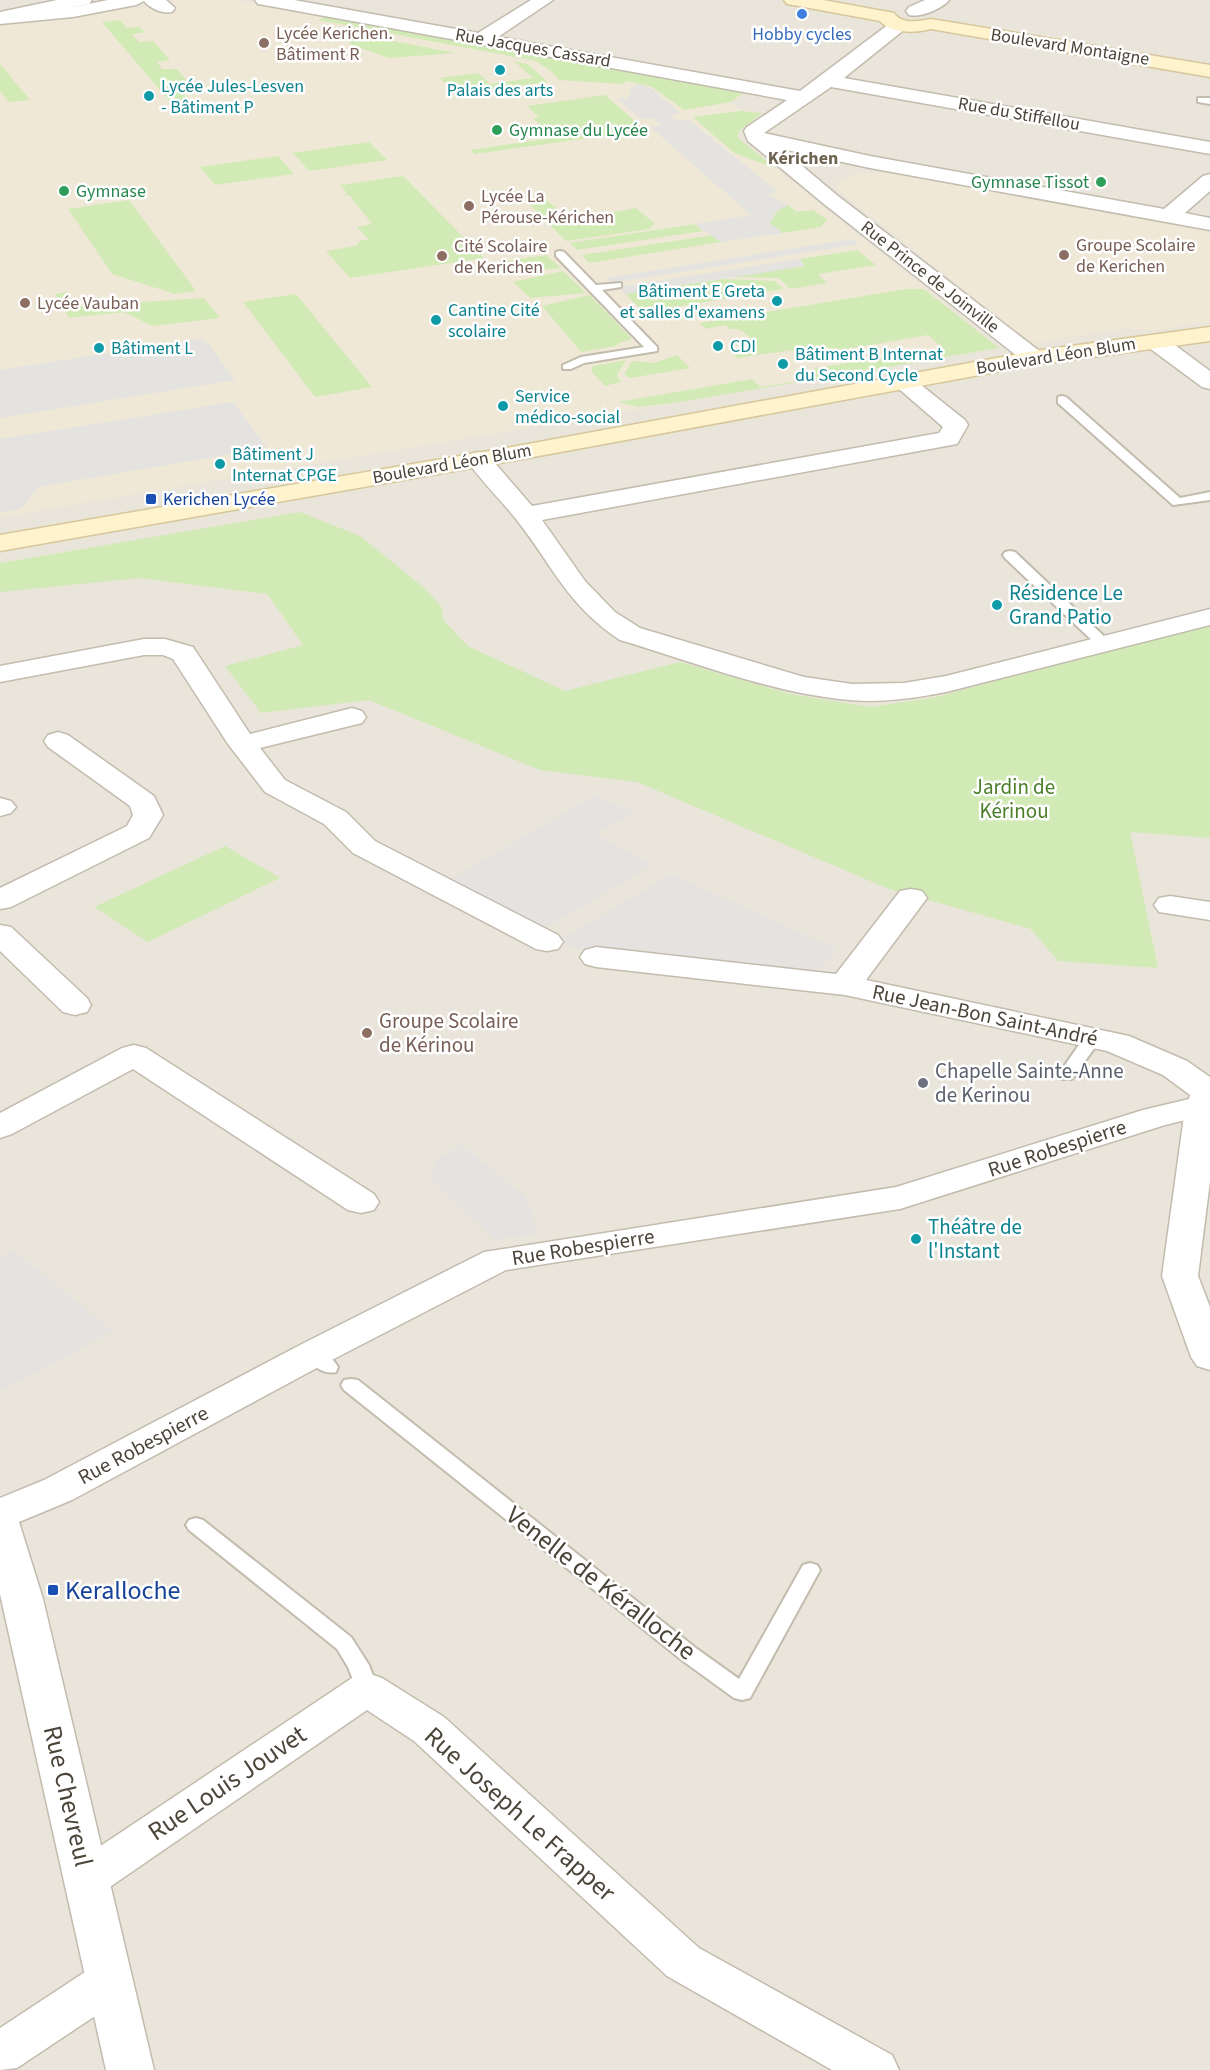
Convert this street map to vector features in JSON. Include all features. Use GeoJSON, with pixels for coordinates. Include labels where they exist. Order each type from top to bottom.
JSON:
{"type":"FeatureCollection","features":[{"type":"Feature","properties":{"kind":"main road"},"geometry":{"type":"LineString","coordinates":[[792,0],[894,21],[903,11],[915,11],[933,16],[935,19],[931,24]]}},
{"type":"Feature","properties":{"kind":"main road","name":"Boulevard Montaigne"},"geometry":{"type":"LineString","coordinates":[[894,21],[916,26],[931,24],[1210,71]]}},
{"type":"Feature","properties":{"kind":"main road","name":"Boulevard Léon Blum"},"geometry":{"type":"LineString","coordinates":[[0,543],[1034,358],[1210,334]]}},
{"type":"Feature","properties":{"kind":"street"},"geometry":{"type":"LineString","coordinates":[[0,18],[82,0]]}},
{"type":"Feature","properties":{"kind":"street"},"geometry":{"type":"LineString","coordinates":[[0,18],[73,12],[136,0]]}},
{"type":"Feature","properties":{"kind":"street","name":"Rue Jacques Cassard"},"geometry":{"type":"LineString","coordinates":[[264,0],[802,97]]}},
{"type":"Feature","properties":{"kind":"street"},"geometry":{"type":"LineString","coordinates":[[481,39],[544,0]]}},
{"type":"Feature","properties":{"kind":"street"},"geometry":{"type":"LineString","coordinates":[[915,11],[940,0]]}},
{"type":"Feature","properties":{"kind":"street"},"geometry":{"type":"LineString","coordinates":[[894,21],[828,81],[754,131],[755,137],[870,162],[1210,224]]}},
{"type":"Feature","properties":{"kind":"street","name":"Rue du Stiffellou"},"geometry":{"type":"LineString","coordinates":[[828,81],[1210,148]]}},
{"type":"Feature","properties":{"kind":"street","name":"Rue Prince de Joinville"},"geometry":{"type":"LineString","coordinates":[[755,137],[826,196],[1034,358]]}},
{"type":"Feature","properties":{"kind":"street"},"geometry":{"type":"LineString","coordinates":[[826,196],[821,182],[834,173],[870,162]]}},
{"type":"Feature","properties":{"kind":"street"},"geometry":{"type":"LineString","coordinates":[[1168,217],[1210,180]]}},
{"type":"Feature","properties":{"kind":"street"},"geometry":{"type":"LineString","coordinates":[[1156,342],[1210,382]]}},
{"type":"Feature","properties":{"kind":"street"},"geometry":{"type":"LineString","coordinates":[[526,515],[948,439],[956,425],[903,382]]}},
{"type":"Feature","properties":{"kind":"street"},"geometry":{"type":"LineString","coordinates":[[478,459],[526,515],[576,587],[605,618],[630,634],[801,685],[852,692],[904,691],[946,684],[1210,617]]}},
{"type":"Feature","properties":{"kind":"street"},"geometry":{"type":"LineString","coordinates":[[0,674],[144,647],[165,647],[183,653],[242,744],[275,786],[335,818],[364,848],[547,942]]}},
{"type":"Feature","properties":{"kind":"street"},"geometry":{"type":"LineString","coordinates":[[242,744],[351,717]]}},
{"type":"Feature","properties":{"kind":"street"},"geometry":{"type":"LineString","coordinates":[[0,900],[138,832],[148,815],[144,802],[58,741]]}},
{"type":"Feature","properties":{"kind":"street","name":"Rue Jean-Bon Saint-André"},"geometry":{"type":"LineString","coordinates":[[846,985],[911,898]]}},
{"type":"Feature","properties":{"kind":"street"},"geometry":{"type":"LineString","coordinates":[[1170,905],[1210,911]]}},
{"type":"Feature","properties":{"kind":"street"},"geometry":{"type":"LineString","coordinates":[[0,934],[75,1005]]}},
{"type":"Feature","properties":{"kind":"street","name":"Rue Jean-Bon Saint-André"},"geometry":{"type":"LineString","coordinates":[[596,957],[846,985],[1117,1043],[1175,1068],[1198,1084],[1207,1094],[1207,1105]]}},
{"type":"Feature","properties":{"kind":"street"},"geometry":{"type":"LineString","coordinates":[[0,1127],[134,1055],[361,1202]]}},
{"type":"Feature","properties":{"kind":"street"},"geometry":{"type":"LineString","coordinates":[[1207,1105],[1180,1276],[1210,1357]]}},
{"type":"Feature","properties":{"kind":"street","name":"Rue Robespierre"},"geometry":{"type":"LineString","coordinates":[[0,1514],[58,1490],[321,1361],[496,1260],[900,1198],[1155,1116],[1207,1105]]}},
{"type":"Feature","properties":{"kind":"street","name":"Rue Chevreul"},"geometry":{"type":"LineString","coordinates":[[0,1524],[22,1599],[88,1878],[108,1982],[130,2070]]}},
{"type":"Feature","properties":{"kind":"street","name":"Rue Louis Jouvet"},"geometry":{"type":"LineString","coordinates":[[88,1878],[367,1689]]}},
{"type":"Feature","properties":{"kind":"street","name":"Rue Joseph Le Frapper"},"geometry":{"type":"LineString","coordinates":[[367,1689],[429,1729],[683,1962],[875,2070]]}},
{"type":"Feature","properties":{"kind":"street"},"geometry":{"type":"LineString","coordinates":[[0,2054],[108,1982]]}},
{"type":"Feature","properties":{"kind":"lane"},"geometry":{"type":"LineString","coordinates":[[560,254],[653,349],[580,360],[567,367]]}},
{"type":"Feature","properties":{"kind":"lane"},"geometry":{"type":"LineString","coordinates":[[595,288],[617,285]]}},
{"type":"Feature","properties":{"kind":"lane"},"geometry":{"type":"LineString","coordinates":[[1062,400],[1177,501],[1210,496]]}},
{"type":"Feature","properties":{"kind":"lane"},"geometry":{"type":"LineString","coordinates":[[1010,555],[1110,641]]}},
{"type":"Feature","properties":{"kind":"lane"},"geometry":{"type":"LineString","coordinates":[[1066,1075],[1087,1046],[1096,1039]]}},
{"type":"Feature","properties":{"kind":"lane","name":"Venelle de Kéralloche"},"geometry":{"type":"LineString","coordinates":[[351,1385],[690,1655],[741,1692],[810,1570]]}},
{"type":"Feature","properties":{"kind":"lane"},"geometry":{"type":"LineString","coordinates":[[196,1525],[230,1549],[344,1643],[358,1665],[367,1689]]}},
{"type":"Feature","properties":{"kind":"shaded area"},"geometry":{"type":"Polygon","coordinates":[[[0,0],[1210,0],[1210,2070],[0,2070],[0,0]]]}},
{"type":"Feature","properties":{"kind":"shaded area","name":"Cité Scolaire de Kerichen"},"geometry":{"type":"Polygon","coordinates":[[[171,0],[236,0],[743,93],[731,103],[741,111],[762,113],[739,131],[738,138],[999,348],[0,517],[0,25],[173,3],[171,0]]]}},
{"type":"Feature","properties":{"kind":"shaded area"},"geometry":{"type":"Polygon","coordinates":[[[639,84],[650,88],[681,113],[670,115],[677,121],[689,120],[778,192],[768,194],[788,205],[777,211],[770,223],[783,233],[721,242],[695,224],[751,215],[650,127],[661,125],[653,118],[640,119],[618,99],[628,98],[631,89],[639,84]]]}},
{"type":"Feature","properties":{"kind":"shaded area","name":"Groupe Scolaire de Kerichen"},"geometry":{"type":"Polygon","coordinates":[[[885,171],[1204,229],[1210,235],[1210,322],[1156,330],[1119,329],[1032,344],[837,189],[840,181],[852,175],[885,171]]]}},
{"type":"Feature","properties":{"kind":"shaded area"},"geometry":{"type":"Polygon","coordinates":[[[853,239],[859,244],[612,283],[606,278],[853,239]]]}},
{"type":"Feature","properties":{"kind":"shaded area"},"geometry":{"type":"Polygon","coordinates":[[[800,259],[805,266],[625,294],[619,287],[800,259]]]}},
{"type":"Feature","properties":{"kind":"shaded area"},"geometry":{"type":"Polygon","coordinates":[[[199,339],[209,344],[235,380],[0,418],[0,370],[199,339]]]}},
{"type":"Feature","properties":{"kind":"shaded area"},"geometry":{"type":"Polygon","coordinates":[[[233,402],[267,448],[38,487],[21,509],[0,513],[0,439],[233,402]]]}},
{"type":"Feature","properties":{"kind":"shaded area"},"geometry":{"type":"Polygon","coordinates":[[[595,795],[636,813],[596,834],[653,865],[541,931],[444,883],[595,795]]]}},
{"type":"Feature","properties":{"kind":"shaded area"},"geometry":{"type":"Polygon","coordinates":[[[671,874],[837,949],[816,975],[579,950],[559,941],[671,874]]]}},
{"type":"Feature","properties":{"kind":"shaded area"},"geometry":{"type":"Polygon","coordinates":[[[461,1144],[526,1197],[539,1233],[495,1240],[431,1180],[436,1160],[461,1144]]]}},
{"type":"Feature","properties":{"kind":"shaded area"},"geometry":{"type":"Polygon","coordinates":[[[13,1249],[113,1331],[0,1392],[0,1257],[13,1249]]]}},
{"type":"Feature","properties":{"kind":"green space"},"geometry":{"type":"Polygon","coordinates":[[[326,16],[743,93],[731,102],[684,110],[652,87],[628,81],[622,84],[559,80],[551,71],[536,61],[319,20],[326,16]]]}},
{"type":"Feature","properties":{"kind":"green space"},"geometry":{"type":"Polygon","coordinates":[[[120,20],[127,28],[140,27],[144,32],[132,34],[139,42],[153,41],[170,60],[157,62],[162,69],[177,69],[195,90],[182,92],[195,108],[177,110],[102,22],[120,20]]]}},
{"type":"Feature","properties":{"kind":"green space"},"geometry":{"type":"Polygon","coordinates":[[[336,30],[455,53],[389,58],[352,45],[336,30]]]}},
{"type":"Feature","properties":{"kind":"green space"},"geometry":{"type":"Polygon","coordinates":[[[514,61],[527,64],[548,82],[456,94],[440,78],[478,73],[490,84],[533,78],[514,61]]]}},
{"type":"Feature","properties":{"kind":"green space"},"geometry":{"type":"Polygon","coordinates":[[[0,64],[30,100],[9,102],[0,91],[0,64]]]}},
{"type":"Feature","properties":{"kind":"green space"},"geometry":{"type":"Polygon","coordinates":[[[605,95],[645,130],[475,154],[470,150],[553,138],[533,118],[539,117],[527,106],[605,95]]]}},
{"type":"Feature","properties":{"kind":"green space"},"geometry":{"type":"Polygon","coordinates":[[[741,111],[762,113],[739,131],[738,138],[775,168],[734,153],[693,117],[741,111]]]}},
{"type":"Feature","properties":{"kind":"green space"},"geometry":{"type":"Polygon","coordinates":[[[369,142],[387,160],[309,171],[293,153],[369,142]]]}},
{"type":"Feature","properties":{"kind":"green space"},"geometry":{"type":"Polygon","coordinates":[[[278,156],[294,174],[215,185],[200,167],[278,156]]]}},
{"type":"Feature","properties":{"kind":"green space"},"geometry":{"type":"Polygon","coordinates":[[[403,176],[484,258],[350,278],[326,251],[356,246],[361,240],[369,240],[357,227],[372,224],[350,196],[344,194],[347,193],[340,185],[403,176]]]}},
{"type":"Feature","properties":{"kind":"green space"},"geometry":{"type":"Polygon","coordinates":[[[542,197],[573,220],[636,208],[655,224],[649,229],[566,241],[527,202],[542,197]]]}},
{"type":"Feature","properties":{"kind":"green space"},"geometry":{"type":"Polygon","coordinates":[[[129,200],[196,291],[175,294],[112,274],[68,209],[129,200]]]}},
{"type":"Feature","properties":{"kind":"green space"},"geometry":{"type":"Polygon","coordinates":[[[788,205],[797,212],[813,210],[827,220],[821,227],[783,233],[769,223],[777,211],[788,205]]]}},
{"type":"Feature","properties":{"kind":"green space"},"geometry":{"type":"Polygon","coordinates":[[[695,224],[703,231],[577,250],[570,243],[695,224]]]}},
{"type":"Feature","properties":{"kind":"green space"},"geometry":{"type":"Polygon","coordinates":[[[713,235],[721,242],[589,263],[582,255],[713,235]]]}},
{"type":"Feature","properties":{"kind":"green space"},"geometry":{"type":"Polygon","coordinates":[[[857,250],[876,265],[818,274],[827,283],[790,289],[779,278],[730,277],[805,266],[800,259],[857,250]]]}},
{"type":"Feature","properties":{"kind":"green space"},"geometry":{"type":"Polygon","coordinates":[[[546,255],[561,268],[505,274],[494,263],[546,255]]]}},
{"type":"Feature","properties":{"kind":"green space"},"geometry":{"type":"Polygon","coordinates":[[[563,271],[586,293],[530,298],[513,282],[563,271]]]}},
{"type":"Feature","properties":{"kind":"green space"},"geometry":{"type":"Polygon","coordinates":[[[721,279],[774,281],[784,289],[644,312],[625,294],[721,279]]]}},
{"type":"Feature","properties":{"kind":"green space"},"geometry":{"type":"Polygon","coordinates":[[[906,289],[924,289],[999,348],[680,402],[639,407],[618,402],[752,379],[760,387],[803,380],[796,372],[889,356],[888,354],[903,351],[907,354],[943,348],[928,335],[801,357],[792,350],[737,358],[729,351],[749,348],[746,344],[752,343],[746,334],[725,325],[705,329],[700,323],[906,289]]]}},
{"type":"Feature","properties":{"kind":"green space"},"geometry":{"type":"Polygon","coordinates":[[[65,292],[79,306],[204,298],[220,318],[152,326],[124,312],[69,318],[55,294],[65,292]]]}},
{"type":"Feature","properties":{"kind":"green space"},"geometry":{"type":"Polygon","coordinates":[[[296,294],[372,387],[315,397],[243,302],[296,294]]]}},
{"type":"Feature","properties":{"kind":"green space"},"geometry":{"type":"Polygon","coordinates":[[[589,295],[632,339],[616,346],[581,352],[542,306],[589,295]]]}},
{"type":"Feature","properties":{"kind":"green space"},"geometry":{"type":"Polygon","coordinates":[[[677,355],[690,368],[630,378],[624,374],[632,361],[654,363],[677,355]]]}},
{"type":"Feature","properties":{"kind":"green space"},"geometry":{"type":"Polygon","coordinates":[[[626,360],[617,375],[621,382],[605,386],[591,371],[593,366],[626,360]]]}},
{"type":"Feature","properties":{"kind":"green space","name":"Jardin de Kérinou"},"geometry":{"type":"Polygon","coordinates":[[[300,512],[360,536],[423,587],[441,606],[444,621],[468,646],[565,691],[680,662],[790,694],[870,707],[937,697],[1210,621],[1210,838],[1130,832],[1158,968],[1058,961],[1031,929],[889,889],[637,782],[540,770],[369,700],[261,713],[225,666],[303,645],[267,594],[139,578],[0,592],[0,563],[300,512]]]}},
{"type":"Feature","properties":{"kind":"green space"},"geometry":{"type":"Polygon","coordinates":[[[225,846],[280,878],[148,942],[94,907],[225,846]]]}},
{"type":"Feature","properties":{"kind":"place","name":"Hobby cycles"},"geometry":{"type":"Point","coordinates":[802,14]}},
{"type":"Feature","properties":{"kind":"place","name":"Lycée Kerichen. Bâtiment R"},"geometry":{"type":"Point","coordinates":[264,43]}},
{"type":"Feature","properties":{"kind":"place","name":"Palais des arts"},"geometry":{"type":"Point","coordinates":[500,70]}},
{"type":"Feature","properties":{"kind":"place","name":"Lycée Jules-Lesven - Bâtiment P"},"geometry":{"type":"Point","coordinates":[149,96]}},
{"type":"Feature","properties":{"kind":"place","name":"Gymnase du Lycée"},"geometry":{"type":"Point","coordinates":[497,130]}},
{"type":"Feature","properties":{"kind":"place","name":"Gymnase Tissot"},"geometry":{"type":"Point","coordinates":[1101,182]}},
{"type":"Feature","properties":{"kind":"place","name":"Gymnase"},"geometry":{"type":"Point","coordinates":[64,191]}},
{"type":"Feature","properties":{"kind":"place","name":"Lycée La Pérouse-Kérichen"},"geometry":{"type":"Point","coordinates":[469,206]}},
{"type":"Feature","properties":{"kind":"place","name":"Groupe Scolaire de Kerichen"},"geometry":{"type":"Point","coordinates":[1064,255]}},
{"type":"Feature","properties":{"kind":"place","name":"Cité Scolaire de Kerichen"},"geometry":{"type":"Point","coordinates":[442,256]}},
{"type":"Feature","properties":{"kind":"place","name":"Bâtiment E Greta et salles d'examens"},"geometry":{"type":"Point","coordinates":[777,301]}},
{"type":"Feature","properties":{"kind":"place","name":"Lycée Vauban"},"geometry":{"type":"Point","coordinates":[25,303]}},
{"type":"Feature","properties":{"kind":"place","name":"Cantine Cité scolaire"},"geometry":{"type":"Point","coordinates":[436,320]}},
{"type":"Feature","properties":{"kind":"place","name":"CDI"},"geometry":{"type":"Point","coordinates":[718,346]}},
{"type":"Feature","properties":{"kind":"place","name":"Bâtiment L"},"geometry":{"type":"Point","coordinates":[99,348]}},
{"type":"Feature","properties":{"kind":"place","name":"Bâtiment B Internat du Second Cycle"},"geometry":{"type":"Point","coordinates":[783,364]}},
{"type":"Feature","properties":{"kind":"place","name":"Service médico-social"},"geometry":{"type":"Point","coordinates":[503,406]}},
{"type":"Feature","properties":{"kind":"place","name":"Bâtiment J Internat CPGE"},"geometry":{"type":"Point","coordinates":[220,464]}},
{"type":"Feature","properties":{"kind":"place","name":"Kerichen Lycée"},"geometry":{"type":"Point","coordinates":[151,499]}},
{"type":"Feature","properties":{"kind":"place","name":"Résidence Le Grand Patio"},"geometry":{"type":"Point","coordinates":[997,605]}},
{"type":"Feature","properties":{"kind":"place","name":"Groupe Scolaire de Kérinou"},"geometry":{"type":"Point","coordinates":[367,1033]}},
{"type":"Feature","properties":{"kind":"place","name":"Chapelle Sainte-Anne de Kerinou"},"geometry":{"type":"Point","coordinates":[923,1083]}},
{"type":"Feature","properties":{"kind":"place","name":"Théâtre de l'Instant"},"geometry":{"type":"Point","coordinates":[916,1239]}},
{"type":"Feature","properties":{"kind":"place","name":"Keralloche"},"geometry":{"type":"Point","coordinates":[53,1590]}},
{"type":"Feature","properties":{"kind":"district","name":"Kérichen"},"geometry":{"type":"Point","coordinates":[803,158]}}]}
